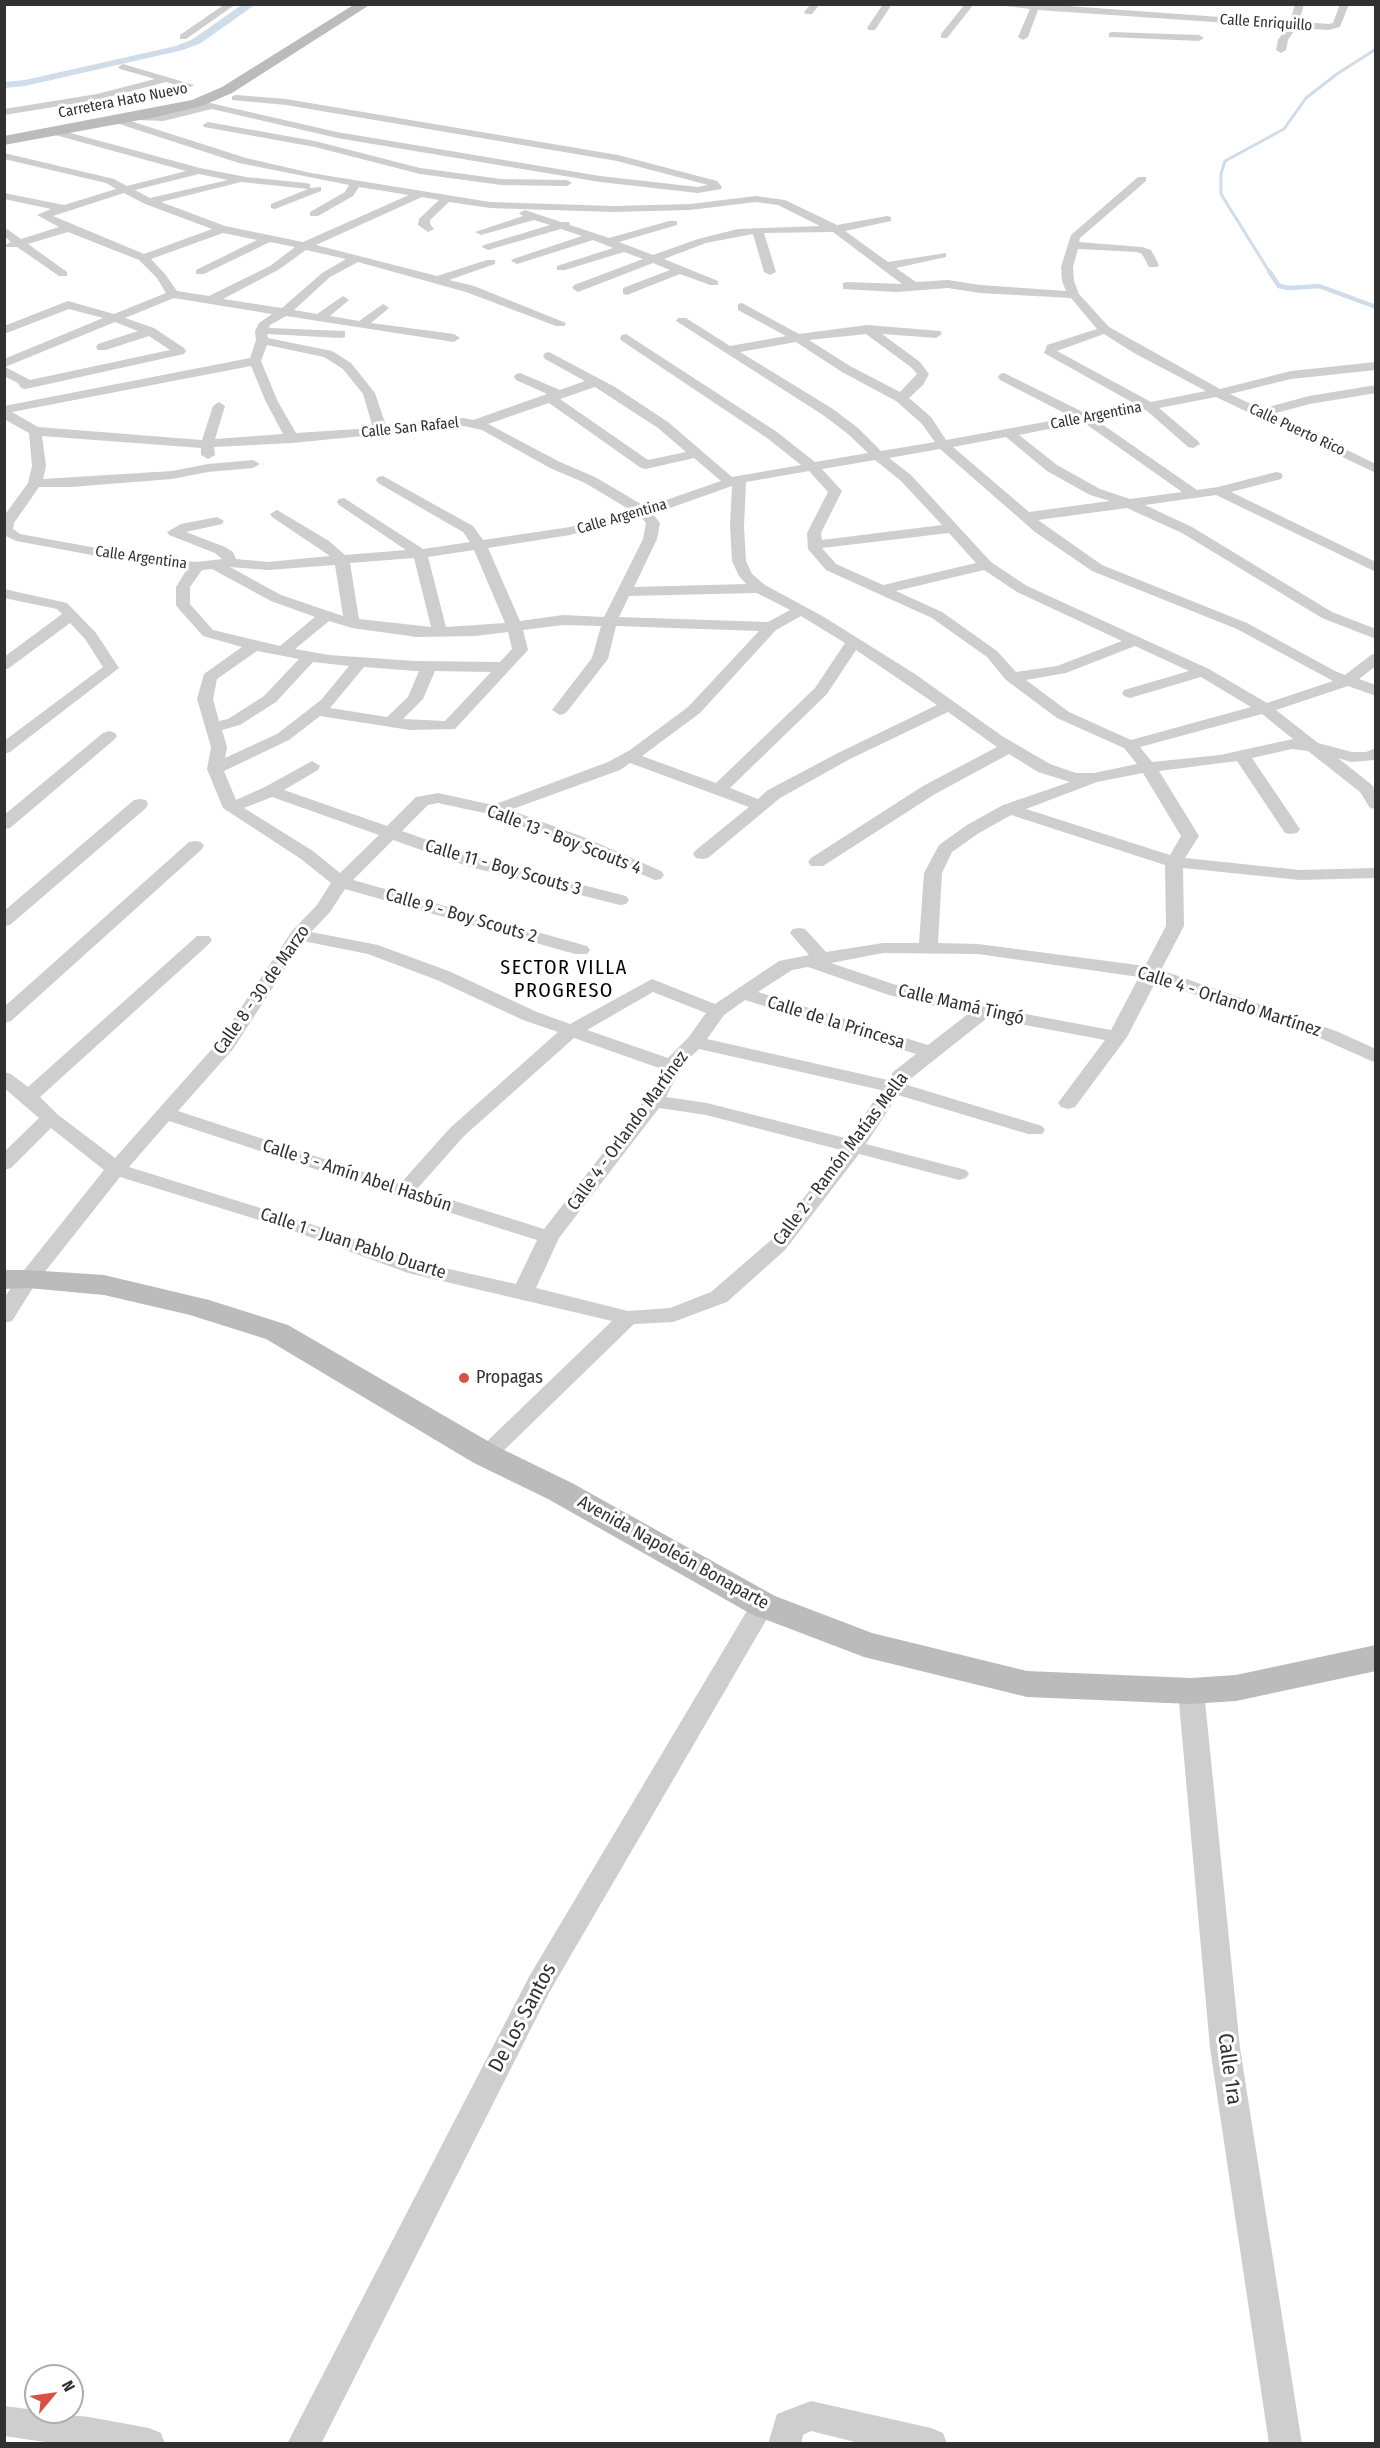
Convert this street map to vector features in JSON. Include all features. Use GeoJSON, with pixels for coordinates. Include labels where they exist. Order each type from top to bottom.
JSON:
{"type":"FeatureCollection","features":[{"type":"Feature","properties":{"kind":"main road","name":"Carretera Hato Nuevo"},"geometry":{"type":"LineString","coordinates":[[4,141],[137,117],[197,103],[227,90],[365,4]]}},
{"type":"Feature","properties":{"kind":"main road","name":"Avenida Napoleón Bonaparte"},"geometry":{"type":"LineString","coordinates":[[16,1280],[104,1285],[198,1307],[277,1332],[486,1455],[560,1491],[763,1605],[864,1644],[1027,1684],[1191,1691],[1236,1689],[1376,1658]]}},
{"type":"Feature","properties":{"kind":"street"},"geometry":{"type":"LineString","coordinates":[[183,37],[232,4]]}},
{"type":"Feature","properties":{"kind":"street"},"geometry":{"type":"LineString","coordinates":[[872,28],[888,4]]}},
{"type":"Feature","properties":{"kind":"street"},"geometry":{"type":"LineString","coordinates":[[944,36],[970,4]]}},
{"type":"Feature","properties":{"kind":"street","name":"Calle Enriquillo"},"geometry":{"type":"LineString","coordinates":[[993,4],[1293,25],[1337,25],[1345,4]]}},
{"type":"Feature","properties":{"kind":"street"},"geometry":{"type":"LineString","coordinates":[[1152,36],[1167,4]]}},
{"type":"Feature","properties":{"kind":"street"},"geometry":{"type":"LineString","coordinates":[[1281,50],[1283,40],[1293,25],[1300,4]]}},
{"type":"Feature","properties":{"kind":"street"},"geometry":{"type":"LineString","coordinates":[[1023,37],[1035,7]]}},
{"type":"Feature","properties":{"kind":"street"},"geometry":{"type":"LineString","coordinates":[[1112,35],[1199,38]]}},
{"type":"Feature","properties":{"kind":"street"},"geometry":{"type":"LineString","coordinates":[[123,67],[189,85]]}},
{"type":"Feature","properties":{"kind":"street"},"geometry":{"type":"LineString","coordinates":[[7,110],[97,97],[166,78]]}},
{"type":"Feature","properties":{"kind":"street"},"geometry":{"type":"LineString","coordinates":[[137,117],[163,118],[236,98],[248,90],[241,80]]}},
{"type":"Feature","properties":{"kind":"street"},"geometry":{"type":"LineString","coordinates":[[77,91],[97,97]]}},
{"type":"Feature","properties":{"kind":"street"},"geometry":{"type":"LineString","coordinates":[[197,103],[337,135],[600,179],[698,190],[717,187],[713,183],[648,165],[540,145],[286,102],[236,98]]}},
{"type":"Feature","properties":{"kind":"street"},"geometry":{"type":"LineString","coordinates":[[315,144],[374,118]]}},
{"type":"Feature","properties":{"kind":"street"},"geometry":{"type":"LineString","coordinates":[[117,120],[236,159],[368,185],[502,206],[613,209],[690,207],[756,199],[782,202],[836,229],[913,286]]}},
{"type":"Feature","properties":{"kind":"street"},"geometry":{"type":"LineString","coordinates":[[208,125],[315,144],[408,169],[501,182],[568,183],[600,179]]}},
{"type":"Feature","properties":{"kind":"street"},"geometry":{"type":"LineString","coordinates":[[52,131],[199,171],[241,179],[320,187],[368,185]]}},
{"type":"Feature","properties":{"kind":"street"},"geometry":{"type":"LineString","coordinates":[[501,163],[540,145]]}},
{"type":"Feature","properties":{"kind":"street"},"geometry":{"type":"LineString","coordinates":[[4,156],[110,181],[149,202],[222,229],[356,258],[470,289],[561,323]]}},
{"type":"Feature","properties":{"kind":"street"},"geometry":{"type":"LineString","coordinates":[[173,294],[161,276],[143,258],[43,215],[126,189],[199,171],[236,159]]}},
{"type":"Feature","properties":{"kind":"street"},"geometry":{"type":"LineString","coordinates":[[149,202],[241,179]]}},
{"type":"Feature","properties":{"kind":"street"},"geometry":{"type":"LineString","coordinates":[[898,276],[846,281],[896,288],[943,284],[980,289],[1074,295],[1068,281],[1067,267],[1075,237],[1142,179]]}},
{"type":"Feature","properties":{"kind":"street"},"geometry":{"type":"LineString","coordinates":[[314,214],[349,194],[354,186]]}},
{"type":"Feature","properties":{"kind":"street"},"geometry":{"type":"LineString","coordinates":[[275,206],[320,187]]}},
{"type":"Feature","properties":{"kind":"street"},"geometry":{"type":"LineString","coordinates":[[211,300],[274,268],[304,246],[420,194]]}},
{"type":"Feature","properties":{"kind":"street"},"geometry":{"type":"LineString","coordinates":[[4,195],[64,208]]}},
{"type":"Feature","properties":{"kind":"street"},"geometry":{"type":"LineString","coordinates":[[428,229],[424,225],[425,219],[447,198]]}},
{"type":"Feature","properties":{"kind":"street"},"geometry":{"type":"LineString","coordinates":[[502,206],[593,236],[714,282]]}},
{"type":"Feature","properties":{"kind":"street"},"geometry":{"type":"LineString","coordinates":[[488,247],[613,209]]}},
{"type":"Feature","properties":{"kind":"street"},"geometry":{"type":"LineString","coordinates":[[482,232],[534,216]]}},
{"type":"Feature","properties":{"kind":"street"},"geometry":{"type":"LineString","coordinates":[[578,288],[702,241],[738,232],[836,229],[887,219]]}},
{"type":"Feature","properties":{"kind":"street"},"geometry":{"type":"LineString","coordinates":[[608,242],[673,223]]}},
{"type":"Feature","properties":{"kind":"street"},"geometry":{"type":"LineString","coordinates":[[4,247],[69,228]]}},
{"type":"Feature","properties":{"kind":"street"},"geometry":{"type":"LineString","coordinates":[[143,258],[173,249],[222,229]]}},
{"type":"Feature","properties":{"kind":"street"},"geometry":{"type":"LineString","coordinates":[[4,230],[63,274]]}},
{"type":"Feature","properties":{"kind":"street"},"geometry":{"type":"LineString","coordinates":[[758,230],[770,272]]}},
{"type":"Feature","properties":{"kind":"street"},"geometry":{"type":"LineString","coordinates":[[517,261],[593,236]]}},
{"type":"Feature","properties":{"kind":"street"},"geometry":{"type":"LineString","coordinates":[[200,272],[267,239]]}},
{"type":"Feature","properties":{"kind":"street"},"geometry":{"type":"LineString","coordinates":[[1073,245],[1138,249],[1147,252],[1153,265]]}},
{"type":"Feature","properties":{"kind":"street"},"geometry":{"type":"LineString","coordinates":[[561,268],[624,248]]}},
{"type":"Feature","properties":{"kind":"street"},"geometry":{"type":"LineString","coordinates":[[886,266],[942,255]]}},
{"type":"Feature","properties":{"kind":"street"},"geometry":{"type":"LineString","coordinates":[[292,439],[272,402],[255,361],[265,323],[285,312],[326,275],[356,258]]}},
{"type":"Feature","properties":{"kind":"street"},"geometry":{"type":"LineString","coordinates":[[437,280],[491,262]]}},
{"type":"Feature","properties":{"kind":"street"},"geometry":{"type":"LineString","coordinates":[[627,291],[680,270]]}},
{"type":"Feature","properties":{"kind":"street"},"geometry":{"type":"LineString","coordinates":[[4,364],[173,294],[454,338]]}},
{"type":"Feature","properties":{"kind":"street","name":"Calle Puerto Rico"},"geometry":{"type":"LineString","coordinates":[[1074,295],[1105,330],[1218,393],[1376,469]]}},
{"type":"Feature","properties":{"kind":"street"},"geometry":{"type":"LineString","coordinates":[[320,318],[344,300]]}},
{"type":"Feature","properties":{"kind":"street"},"geometry":{"type":"LineString","coordinates":[[4,371],[23,380],[27,385],[180,351],[150,331],[94,310],[68,305],[7,327]]}},
{"type":"Feature","properties":{"kind":"street"},"geometry":{"type":"LineString","coordinates":[[742,307],[798,338],[846,369],[901,398],[926,420],[943,444],[1027,517],[1097,568],[1242,626],[1329,674],[1376,691]]}},
{"type":"Feature","properties":{"kind":"street"},"geometry":{"type":"LineString","coordinates":[[361,325],[383,308]]}},
{"type":"Feature","properties":{"kind":"street"},"geometry":{"type":"LineString","coordinates":[[682,321],[828,412],[853,431],[876,454],[906,478],[986,565],[1023,589],[1203,672],[1264,708],[1366,789],[1376,804]]}},
{"type":"Feature","properties":{"kind":"street"},"geometry":{"type":"LineString","coordinates":[[867,328],[916,364],[922,374],[918,382],[901,398]]}},
{"type":"Feature","properties":{"kind":"street"},"geometry":{"type":"LineString","coordinates":[[727,350],[867,328],[936,334]]}},
{"type":"Feature","properties":{"kind":"street"},"geometry":{"type":"LineString","coordinates":[[1105,330],[1051,348],[1050,353],[1149,406],[1193,444]]}},
{"type":"Feature","properties":{"kind":"street"},"geometry":{"type":"LineString","coordinates":[[102,347],[150,331]]}},
{"type":"Feature","properties":{"kind":"street"},"geometry":{"type":"LineString","coordinates":[[261,335],[347,334],[407,343]]}},
{"type":"Feature","properties":{"kind":"street"},"geometry":{"type":"LineString","coordinates":[[261,335],[328,354],[347,366],[369,393],[381,431]]}},
{"type":"Feature","properties":{"kind":"street"},"geometry":{"type":"LineString","coordinates":[[626,338],[772,435],[812,467],[835,491],[814,533],[815,549],[831,567],[937,615],[992,654],[1012,677],[1064,715],[1130,745],[1148,767],[1190,836],[1174,862],[1175,926],[1117,1037],[1068,1103]]}},
{"type":"Feature","properties":{"kind":"street"},"geometry":{"type":"LineString","coordinates":[[549,356],[597,382],[663,425],[734,480],[739,561],[746,576],[759,588],[801,610],[909,677],[1009,747],[1044,768],[1076,778],[1094,778]]}},
{"type":"Feature","properties":{"kind":"street"},"geometry":{"type":"LineString","coordinates":[[4,412],[255,361]]}},
{"type":"Feature","properties":{"kind":"street","name":"Calle Argentina"},"geometry":{"type":"LineString","coordinates":[[35,431],[39,466],[35,483],[7,523],[6,530],[16,537],[146,561],[197,566],[230,563],[267,566],[420,553],[570,531],[644,512],[734,480],[1218,393],[1291,375],[1376,366]]}},
{"type":"Feature","properties":{"kind":"street"},"geometry":{"type":"LineString","coordinates":[[520,377],[554,395],[646,465],[698,453]]}},
{"type":"Feature","properties":{"kind":"street"},"geometry":{"type":"LineString","coordinates":[[1004,377],[1085,418],[1194,495]]}},
{"type":"Feature","properties":{"kind":"street"},"geometry":{"type":"LineString","coordinates":[[474,424],[597,382]]}},
{"type":"Feature","properties":{"kind":"street"},"geometry":{"type":"LineString","coordinates":[[1262,413],[1309,400],[1376,389]]}},
{"type":"Feature","properties":{"kind":"street"},"geometry":{"type":"LineString","coordinates":[[208,468],[207,444],[219,406]]}},
{"type":"Feature","properties":{"kind":"street"},"geometry":{"type":"LineString","coordinates":[[4,412],[35,431]]}},
{"type":"Feature","properties":{"kind":"street","name":"Calle San Rafael"},"geometry":{"type":"LineString","coordinates":[[35,431],[207,444],[292,439],[464,422],[486,427],[555,465],[590,480],[644,512]]}},
{"type":"Feature","properties":{"kind":"street"},"geometry":{"type":"LineString","coordinates":[[1008,432],[1052,468],[1095,492],[1129,503],[1186,530],[1327,615],[1376,635]]}},
{"type":"Feature","properties":{"kind":"street"},"geometry":{"type":"LineString","coordinates":[[35,483],[71,483],[172,475],[208,468],[253,464]]}},
{"type":"Feature","properties":{"kind":"street"},"geometry":{"type":"LineString","coordinates":[[1027,517],[1194,495],[1276,476]]}},
{"type":"Feature","properties":{"kind":"street"},"geometry":{"type":"LineString","coordinates":[[317,711],[410,725],[449,726],[520,650],[514,625],[478,545],[468,529],[383,480]]}},
{"type":"Feature","properties":{"kind":"street"},"geometry":{"type":"LineString","coordinates":[[1218,491],[1376,568]]}},
{"type":"Feature","properties":{"kind":"street"},"geometry":{"type":"LineString","coordinates":[[344,502],[420,553],[440,632]]}},
{"type":"Feature","properties":{"kind":"street"},"geometry":{"type":"LineString","coordinates":[[560,710],[600,658],[610,621],[650,539],[653,523],[644,512]]}},
{"type":"Feature","properties":{"kind":"street"},"geometry":{"type":"LineString","coordinates":[[277,514],[324,544],[342,560],[352,622]]}},
{"type":"Feature","properties":{"kind":"street"},"geometry":{"type":"LineString","coordinates":[[217,522],[186,527],[174,532],[220,550],[228,555],[230,563]]}},
{"type":"Feature","properties":{"kind":"street"},"geometry":{"type":"LineString","coordinates":[[815,545],[954,528]]}},
{"type":"Feature","properties":{"kind":"street"},"geometry":{"type":"LineString","coordinates":[[214,564],[276,598],[326,616],[417,632],[476,632],[563,620],[771,627]]}},
{"type":"Feature","properties":{"kind":"street"},"geometry":{"type":"LineString","coordinates":[[881,590],[986,565]]}},
{"type":"Feature","properties":{"kind":"street"},"geometry":{"type":"LineString","coordinates":[[197,566],[183,587],[183,605],[192,618],[208,633],[254,646],[360,662],[503,667]]}},
{"type":"Feature","properties":{"kind":"street"},"geometry":{"type":"LineString","coordinates":[[626,592],[759,588]]}},
{"type":"Feature","properties":{"kind":"street"},"geometry":{"type":"LineString","coordinates":[[4,749],[111,668],[92,636],[62,606],[5,594]]}},
{"type":"Feature","properties":{"kind":"street"},"geometry":{"type":"LineString","coordinates":[[494,810],[614,766],[628,758],[694,710],[771,627],[801,610]]}},
{"type":"Feature","properties":{"kind":"street"},"geometry":{"type":"LineString","coordinates":[[4,665],[70,615]]}},
{"type":"Feature","properties":{"kind":"street"},"geometry":{"type":"LineString","coordinates":[[283,651],[326,616]]}},
{"type":"Feature","properties":{"kind":"street"},"geometry":{"type":"LineString","coordinates":[[1012,677],[1060,670],[1135,640]]}},
{"type":"Feature","properties":{"kind":"street"},"geometry":{"type":"LineString","coordinates":[[719,790],[821,691],[853,642]]}},
{"type":"Feature","properties":{"kind":"street"},"geometry":{"type":"LineString","coordinates":[[254,646],[210,678],[205,699],[219,747],[215,769],[231,808],[307,855],[340,882]]}},
{"type":"Feature","properties":{"kind":"street"},"geometry":{"type":"LineString","coordinates":[[213,728],[234,722],[270,699],[310,656]]}},
{"type":"Feature","properties":{"kind":"street"},"geometry":{"type":"LineString","coordinates":[[1130,745],[1302,698],[1347,681],[1376,658]]}},
{"type":"Feature","properties":{"kind":"street"},"geometry":{"type":"LineString","coordinates":[[215,769],[283,737],[327,703],[360,662]]}},
{"type":"Feature","properties":{"kind":"street"},"geometry":{"type":"LineString","coordinates":[[392,721],[415,699],[429,666]]}},
{"type":"Feature","properties":{"kind":"street"},"geometry":{"type":"LineString","coordinates":[[1130,693],[1203,672]]}},
{"type":"Feature","properties":{"kind":"street"},"geometry":{"type":"LineString","coordinates":[[702,854],[774,794],[844,756],[949,705]]}},
{"type":"Feature","properties":{"kind":"street"},"geometry":{"type":"LineString","coordinates":[[4,824],[109,736]]}},
{"type":"Feature","properties":{"kind":"street"},"geometry":{"type":"LineString","coordinates":[[928,949],[933,873],[945,849],[973,829],[1009,809],[1094,778],[1148,767],[1220,760],[1292,744],[1315,747],[1351,757],[1369,757],[1376,753]]}},
{"type":"Feature","properties":{"kind":"street"},"geometry":{"type":"LineString","coordinates":[[818,862],[930,790],[1009,747]]}},
{"type":"Feature","properties":{"kind":"street"},"geometry":{"type":"LineString","coordinates":[[1241,754],[1291,829]]}},
{"type":"Feature","properties":{"kind":"street"},"geometry":{"type":"LineString","coordinates":[[628,758],[760,805]]}},
{"type":"Feature","properties":{"kind":"street"},"geometry":{"type":"LineString","coordinates":[[231,808],[271,791],[312,766]]}},
{"type":"Feature","properties":{"kind":"street","name":"Calle 11 - Boy Scouts 3"},"geometry":{"type":"LineString","coordinates":[[271,791],[476,863],[620,900]]}},
{"type":"Feature","properties":{"kind":"street","name":"Calle 13 - Boy Scouts 4"},"geometry":{"type":"LineString","coordinates":[[438,798],[494,810],[580,842],[655,875]]}},
{"type":"Feature","properties":{"kind":"street","name":"Calle 8 - 30 de Marzo"},"geometry":{"type":"LineString","coordinates":[[4,1316],[16,1280],[226,1045],[298,935],[324,908],[340,882],[414,806],[422,801],[438,798]]}},
{"type":"Feature","properties":{"kind":"street"},"geometry":{"type":"LineString","coordinates":[[4,921],[140,804]]}},
{"type":"Feature","properties":{"kind":"street"},"geometry":{"type":"LineString","coordinates":[[1009,809],[1174,862],[1300,875],[1376,873]]}},
{"type":"Feature","properties":{"kind":"street"},"geometry":{"type":"LineString","coordinates":[[4,1017],[195,846]]}},
{"type":"Feature","properties":{"kind":"street","name":"Calle 9 - Boy Scouts 2"},"geometry":{"type":"LineString","coordinates":[[340,882],[581,950]]}},
{"type":"Feature","properties":{"kind":"street"},"geometry":{"type":"LineString","coordinates":[[799,933],[815,960]]}},
{"type":"Feature","properties":{"kind":"street"},"geometry":{"type":"LineString","coordinates":[[298,935],[372,949],[444,976],[530,1016],[672,1065]]}},
{"type":"Feature","properties":{"kind":"street"},"geometry":{"type":"LineString","coordinates":[[29,1097],[203,940]]}},
{"type":"Feature","properties":{"kind":"street","name":"Calle 4 - Orlando Martínez"},"geometry":{"type":"LineString","coordinates":[[523,1292],[549,1237],[654,1101],[672,1065],[695,1042],[717,1011],[786,965],[883,948],[978,949],[1077,961],[1150,973],[1329,1035],[1376,1057]]}},
{"type":"Feature","properties":{"kind":"street","name":"Calle Mamá Tingó"},"geometry":{"type":"LineString","coordinates":[[815,960],[896,991],[983,1012],[1117,1037]]}},
{"type":"Feature","properties":{"kind":"street"},"geometry":{"type":"LineString","coordinates":[[404,1192],[458,1132],[572,1030],[652,985],[717,1011]]}},
{"type":"Feature","properties":{"kind":"street","name":"Calle de la Princesa"},"geometry":{"type":"LineString","coordinates":[[744,994],[929,1052]]}},
{"type":"Feature","properties":{"kind":"street","name":"Calle 2 - Ramón Matías Mella"},"geometry":{"type":"LineString","coordinates":[[628,1318],[673,1315],[718,1297],[778,1245],[853,1148],[900,1076],[983,1012]]}},
{"type":"Feature","properties":{"kind":"street"},"geometry":{"type":"LineString","coordinates":[[695,1042],[893,1087],[1035,1130]]}},
{"type":"Feature","properties":{"kind":"street"},"geometry":{"type":"LineString","coordinates":[[4,1078],[29,1097],[50,1118],[116,1169]]}},
{"type":"Feature","properties":{"kind":"street"},"geometry":{"type":"LineString","coordinates":[[654,1101],[707,1109],[959,1174]]}},
{"type":"Feature","properties":{"kind":"street","name":"Calle 3 - Amín Abel Hasbún"},"geometry":{"type":"LineString","coordinates":[[165,1113],[549,1237]]}},
{"type":"Feature","properties":{"kind":"street"},"geometry":{"type":"LineString","coordinates":[[4,1164],[50,1118]]}},
{"type":"Feature","properties":{"kind":"street","name":"Calle 1 - Juan Pablo Duarte"},"geometry":{"type":"LineString","coordinates":[[116,1169],[295,1226],[416,1268],[628,1318]]}},
{"type":"Feature","properties":{"kind":"street"},"geometry":{"type":"LineString","coordinates":[[486,1455],[628,1318]]}},
{"type":"Feature","properties":{"kind":"street","name":"De Los Santos"},"geometry":{"type":"LineString","coordinates":[[303,2444],[540,1983],[763,1605]]}},
{"type":"Feature","properties":{"kind":"street","name":"Calle 1ra"},"geometry":{"type":"LineString","coordinates":[[1191,1691],[1225,2048],[1286,2444]]}},
{"type":"Feature","properties":{"kind":"street"},"geometry":{"type":"LineString","coordinates":[[784,2444],[789,2425],[811,2415],[930,2444]]}},
{"type":"Feature","properties":{"kind":"street"},"geometry":{"type":"LineString","coordinates":[[4,2421],[89,2432],[149,2444]]}},
{"type":"Feature","properties":{"kind":"waterway"},"geometry":{"type":"LineString","coordinates":[[4,85],[25,83],[179,48],[197,41],[251,4]]}},
{"type":"Feature","properties":{"kind":"waterway"},"geometry":{"type":"LineString","coordinates":[[1270,273],[1221,194],[1221,174],[1225,161],[1284,129],[1306,98],[1337,74],[1376,49]]}},
{"type":"Feature","properties":{"kind":"waterway"},"geometry":{"type":"LineString","coordinates":[[1269,271],[1279,286],[1289,288],[1319,286],[1376,307]]}},
{"type":"Feature","properties":{"kind":"place","name":"Propagas"},"geometry":{"type":"Point","coordinates":[464,1378]}},
{"type":"Feature","properties":{"kind":"district","name":"SECTOR VILLA PROGRESO"},"geometry":{"type":"Point","coordinates":[564,980]}}]}
